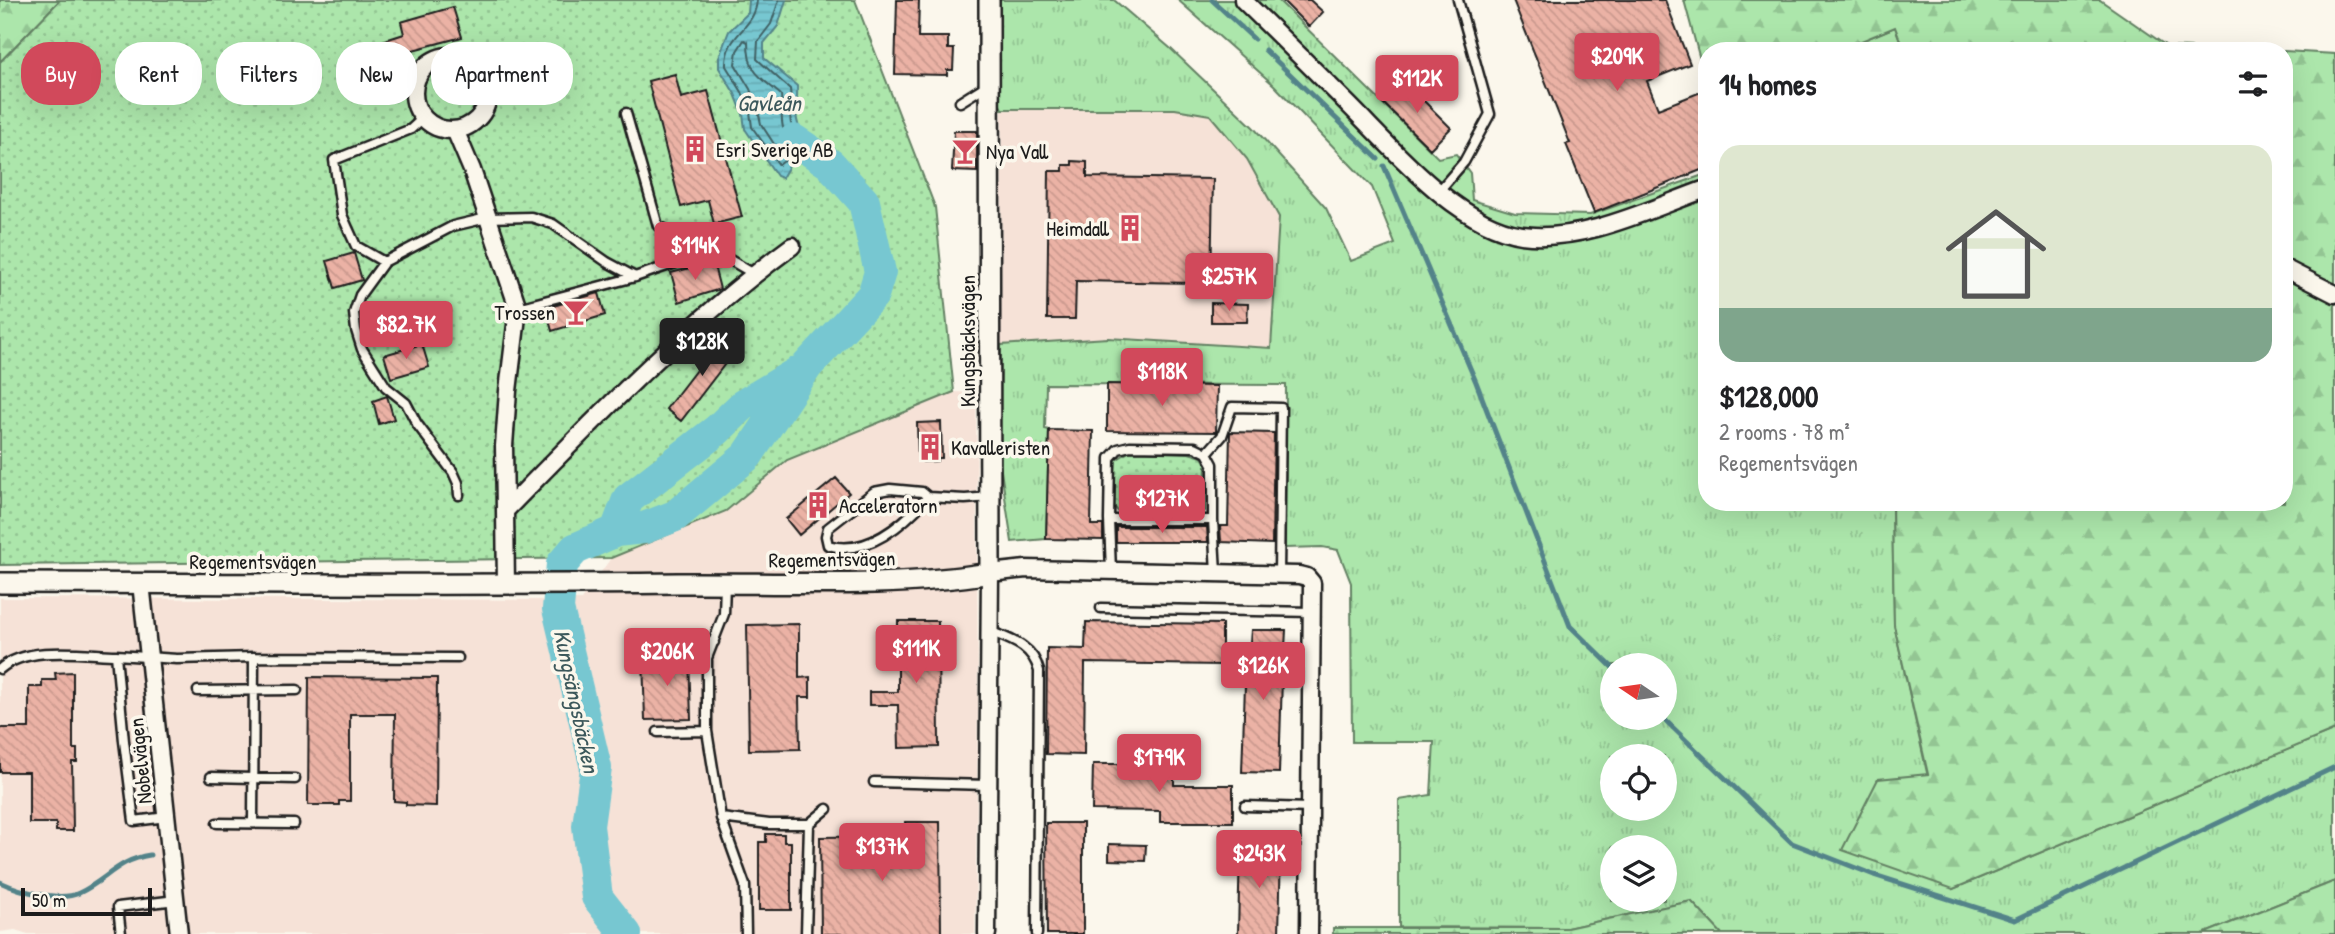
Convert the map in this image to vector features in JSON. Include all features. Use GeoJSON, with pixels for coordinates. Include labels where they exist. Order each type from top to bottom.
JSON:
{"type":"FeatureCollection","features":[{"type":"Feature","properties":{"kind":"street","name":"Kungsbäcksvägen"},"geometry":{"type":"LineString","coordinates":[[987,934],[990,573],[989,0]]}},
{"type":"Feature","properties":{"kind":"street"},"geometry":{"type":"LineString","coordinates":[[1243,0],[1438,192],[1483,222],[1520,235],[1550,235],[1602,226],[1698,192]]}},
{"type":"Feature","properties":{"kind":"street"},"geometry":{"type":"LineString","coordinates":[[448,55],[460,56],[480,68],[489,90],[483,112],[476,121],[455,130],[432,125],[423,118],[417,108],[414,84],[426,64],[448,55]]}},
{"type":"Feature","properties":{"kind":"street"},"geometry":{"type":"LineString","coordinates":[[455,130],[472,170],[518,308],[504,446],[506,584]]}},
{"type":"Feature","properties":{"kind":"street"},"geometry":{"type":"LineString","coordinates":[[505,511],[575,439],[649,369],[754,274],[792,246]]}},
{"type":"Feature","properties":{"kind":"street"},"geometry":{"type":"LineString","coordinates":[[2293,273],[2335,294]]}},
{"type":"Feature","properties":{"kind":"street"},"geometry":{"type":"LineString","coordinates":[[990,573],[1026,569],[1216,572],[1307,577],[1312,583],[1309,934]]}},
{"type":"Feature","properties":{"kind":"street","name":"Regementsvägen"},"geometry":{"type":"LineString","coordinates":[[0,583],[568,585],[953,579],[990,573]]}},
{"type":"Feature","properties":{"kind":"street","name":"Nobelvägen"},"geometry":{"type":"LineString","coordinates":[[142,583],[179,934]]}},
{"type":"Feature","properties":{"kind":"lane"},"geometry":{"type":"LineString","coordinates":[[1438,192],[1464,162],[1490,114],[1458,0]]}},
{"type":"Feature","properties":{"kind":"lane"},"geometry":{"type":"LineString","coordinates":[[960,102],[989,83]]}},
{"type":"Feature","properties":{"kind":"lane"},"geometry":{"type":"LineString","coordinates":[[626,113],[658,226],[713,250],[754,274]]}},
{"type":"Feature","properties":{"kind":"lane"},"geometry":{"type":"LineString","coordinates":[[384,262],[356,246],[342,215],[334,160],[411,129],[423,118]]}},
{"type":"Feature","properties":{"kind":"lane"},"geometry":{"type":"LineString","coordinates":[[459,495],[453,472],[417,424],[406,403],[386,387],[362,349],[354,313],[360,295],[384,262],[453,226],[487,218],[531,217],[553,224],[607,262],[635,277]]}},
{"type":"Feature","properties":{"kind":"lane"},"geometry":{"type":"LineString","coordinates":[[518,308],[635,277],[713,250]]}},
{"type":"Feature","properties":{"kind":"lane"},"geometry":{"type":"LineString","coordinates":[[1207,453],[1223,436],[1232,407],[1281,408],[1279,575]]}},
{"type":"Feature","properties":{"kind":"lane"},"geometry":{"type":"LineString","coordinates":[[1111,571],[1110,458],[1118,449],[1130,446],[1195,447],[1207,453],[1213,464],[1216,572]]}},
{"type":"Feature","properties":{"kind":"lane"},"geometry":{"type":"LineString","coordinates":[[928,497],[914,513],[893,529],[861,546],[841,549],[828,545],[828,528],[874,492],[901,490],[922,492],[928,497],[965,499],[990,496]]}},
{"type":"Feature","properties":{"kind":"lane"},"geometry":{"type":"LineString","coordinates":[[1109,520],[1213,520]]}},
{"type":"Feature","properties":{"kind":"lane"},"geometry":{"type":"LineString","coordinates":[[725,583],[724,614],[707,658],[707,731],[721,818],[745,885],[746,934]]}},
{"type":"Feature","properties":{"kind":"lane"},"geometry":{"type":"LineString","coordinates":[[1101,608],[1312,612]]}},
{"type":"Feature","properties":{"kind":"lane"},"geometry":{"type":"LineString","coordinates":[[989,631],[1028,649],[1036,659],[1038,671],[1037,934]]}},
{"type":"Feature","properties":{"kind":"lane"},"geometry":{"type":"LineString","coordinates":[[650,644],[714,642]]}},
{"type":"Feature","properties":{"kind":"lane"},"geometry":{"type":"LineString","coordinates":[[0,669],[8,662],[29,654],[177,659],[458,658]]}},
{"type":"Feature","properties":{"kind":"lane"},"geometry":{"type":"LineString","coordinates":[[116,655],[134,821],[167,817]]}},
{"type":"Feature","properties":{"kind":"lane"},"geometry":{"type":"LineString","coordinates":[[253,823],[254,657]]}},
{"type":"Feature","properties":{"kind":"lane"},"geometry":{"type":"LineString","coordinates":[[198,691],[297,690]]}},
{"type":"Feature","properties":{"kind":"lane"},"geometry":{"type":"LineString","coordinates":[[658,732],[707,731]]}},
{"type":"Feature","properties":{"kind":"lane"},"geometry":{"type":"LineString","coordinates":[[211,777],[295,779]]}},
{"type":"Feature","properties":{"kind":"lane"},"geometry":{"type":"LineString","coordinates":[[874,782],[988,785]]}},
{"type":"Feature","properties":{"kind":"lane"},"geometry":{"type":"LineString","coordinates":[[1245,806],[1310,808]]}},
{"type":"Feature","properties":{"kind":"lane"},"geometry":{"type":"LineString","coordinates":[[721,818],[769,824],[809,824],[827,809]]}},
{"type":"Feature","properties":{"kind":"lane"},"geometry":{"type":"LineString","coordinates":[[218,823],[293,824]]}},
{"type":"Feature","properties":{"kind":"lane"},"geometry":{"type":"LineString","coordinates":[[806,934],[809,824]]}},
{"type":"Feature","properties":{"kind":"lane"},"geometry":{"type":"LineString","coordinates":[[121,934],[118,907],[176,900]]}},
{"type":"Feature","properties":{"kind":"shaded area"},"geometry":{"type":"Polygon","coordinates":[[[1002,109],[1175,109],[1210,115],[1247,159],[1279,218],[1271,348],[1108,338],[1001,345],[1002,109]]]}},
{"type":"Feature","properties":{"kind":"shaded area"},"geometry":{"type":"Polygon","coordinates":[[[954,392],[976,393],[978,701],[975,934],[0,932],[0,598],[581,600],[611,558],[726,511],[787,460],[954,392]]]}},
{"type":"Feature","properties":{"kind":"green space"},"geometry":{"type":"Polygon","coordinates":[[[0,0],[60,0],[0,62],[0,0]]]}},
{"type":"Feature","properties":{"kind":"green space"},"geometry":{"type":"Polygon","coordinates":[[[60,0],[855,0],[935,207],[954,392],[787,460],[726,511],[611,558],[0,565],[0,62],[60,0]]]}},
{"type":"Feature","properties":{"kind":"green space"},"geometry":{"type":"Polygon","coordinates":[[[991,0],[1114,0],[1170,48],[1253,127],[1326,208],[1351,261],[1395,244],[1372,187],[1274,85],[1178,0],[1278,0],[1438,158],[1456,154],[1470,173],[1472,200],[1515,213],[1590,215],[1698,177],[1698,511],[1892,511],[1894,625],[1953,889],[2335,730],[2335,881],[2203,934],[1722,934],[1691,901],[1677,904],[1677,835],[1600,835],[1600,912],[1640,912],[1567,928],[1399,927],[1399,800],[1431,795],[1434,742],[1352,742],[1351,583],[1338,550],[1322,547],[1285,548],[1286,385],[1046,384],[1045,429],[1049,430],[1046,539],[1012,542],[999,458],[1001,345],[1108,338],[1271,348],[1279,217],[1247,159],[1210,115],[1175,109],[1002,109],[989,83],[991,0]]]}},
{"type":"Feature","properties":{"kind":"green space"},"geometry":{"type":"Polygon","coordinates":[[[1684,0],[2100,0],[2161,42],[1901,42],[1895,27],[1859,42],[1698,42],[1698,52],[1684,0]]]}},
{"type":"Feature","properties":{"kind":"green space"},"geometry":{"type":"Polygon","coordinates":[[[1895,27],[1901,42],[1859,42],[1895,27]]]}},
{"type":"Feature","properties":{"kind":"green space"},"geometry":{"type":"Polygon","coordinates":[[[2293,52],[2335,54],[2335,730],[1953,889],[1842,850],[1878,779],[1928,774],[1894,625],[1892,511],[2293,511],[2293,52]]]}},
{"type":"Feature","properties":{"kind":"green space"},"geometry":{"type":"Polygon","coordinates":[[[1130,451],[1189,453],[1202,457],[1206,464],[1205,511],[1196,516],[1121,515],[1112,504],[1116,460],[1130,451]]]}},
{"type":"Feature","properties":{"kind":"green space"},"geometry":{"type":"Polygon","coordinates":[[[2335,881],[2335,934],[2203,934],[2335,881]]]}},
{"type":"Feature","properties":{"kind":"green space"},"geometry":{"type":"Polygon","coordinates":[[[1691,901],[1722,934],[1333,934],[1333,928],[1567,928],[1640,912],[1677,912],[1677,904],[1691,901]]]}},
{"type":"Feature","properties":{"kind":"water","name":"Gavleån"},"geometry":{"type":"Polygon","coordinates":[[[749,0],[786,0],[778,26],[764,43],[764,58],[797,86],[796,116],[803,133],[813,142],[839,155],[825,169],[800,161],[790,164],[782,178],[777,176],[745,129],[743,114],[735,94],[719,68],[719,57],[729,31],[748,13],[749,0]]]}},
{"type":"Feature","properties":{"kind":"building"},"geometry":{"type":"Polygon","coordinates":[[[897,0],[919,0],[918,37],[948,37],[948,49],[954,49],[953,70],[947,70],[947,75],[895,74],[897,0]]]}},
{"type":"Feature","properties":{"kind":"building"},"geometry":{"type":"Polygon","coordinates":[[[1282,0],[1310,0],[1323,12],[1309,27],[1282,0]]]}},
{"type":"Feature","properties":{"kind":"building"},"geometry":{"type":"Polygon","coordinates":[[[1513,0],[1665,0],[1690,64],[1647,81],[1658,109],[1698,93],[1698,171],[1594,213],[1566,144],[1570,143],[1513,0]]]}},
{"type":"Feature","properties":{"kind":"building"},"geometry":{"type":"Polygon","coordinates":[[[453,7],[462,37],[431,42],[431,45],[417,49],[417,42],[379,42],[404,34],[401,22],[453,7]]]}},
{"type":"Feature","properties":{"kind":"building","name":"Esri Sverige AB"},"geometry":{"type":"Polygon","coordinates":[[[675,74],[681,98],[708,91],[742,217],[714,224],[708,200],[681,207],[648,81],[675,74]]]}},
{"type":"Feature","properties":{"kind":"building"},"geometry":{"type":"Polygon","coordinates":[[[1404,81],[1451,128],[1430,149],[1383,103],[1404,81]]]}},
{"type":"Feature","properties":{"kind":"building","name":"Nya Vall"},"geometry":{"type":"Polygon","coordinates":[[[954,131],[977,131],[977,172],[952,171],[954,131]]]}},
{"type":"Feature","properties":{"kind":"building","name":"Heimdall"},"geometry":{"type":"Polygon","coordinates":[[[1072,161],[1087,162],[1087,177],[1213,179],[1211,287],[1195,287],[1195,283],[1076,281],[1075,319],[1047,319],[1049,171],[1063,171],[1063,165],[1072,165],[1072,161]]]}},
{"type":"Feature","properties":{"kind":"building"},"geometry":{"type":"Polygon","coordinates":[[[354,253],[362,280],[335,288],[327,261],[354,253]]]}},
{"type":"Feature","properties":{"kind":"building"},"geometry":{"type":"Polygon","coordinates":[[[713,262],[720,289],[679,302],[671,273],[713,262]]]}},
{"type":"Feature","properties":{"kind":"building","name":"Trossen"},"geometry":{"type":"Polygon","coordinates":[[[599,293],[605,315],[552,331],[546,308],[599,293]]]}},
{"type":"Feature","properties":{"kind":"building"},"geometry":{"type":"Polygon","coordinates":[[[1211,303],[1248,304],[1247,322],[1211,322],[1211,303]]]}},
{"type":"Feature","properties":{"kind":"building"},"geometry":{"type":"Polygon","coordinates":[[[723,335],[738,347],[681,421],[666,409],[723,335]]]}},
{"type":"Feature","properties":{"kind":"building"},"geometry":{"type":"Polygon","coordinates":[[[422,344],[429,367],[391,378],[384,355],[422,344]]]}},
{"type":"Feature","properties":{"kind":"building"},"geometry":{"type":"Polygon","coordinates":[[[1107,384],[1217,386],[1216,432],[1107,431],[1107,384]]]}},
{"type":"Feature","properties":{"kind":"building"},"geometry":{"type":"Polygon","coordinates":[[[387,396],[394,419],[379,424],[373,401],[387,396]]]}},
{"type":"Feature","properties":{"kind":"building","name":"Kavalleristen"},"geometry":{"type":"Polygon","coordinates":[[[941,422],[942,458],[923,462],[923,458],[918,458],[917,423],[941,422]]]}},
{"type":"Feature","properties":{"kind":"building"},"geometry":{"type":"Polygon","coordinates":[[[1049,430],[1093,431],[1091,525],[1103,525],[1103,540],[1046,539],[1049,430]]]}},
{"type":"Feature","properties":{"kind":"building"},"geometry":{"type":"Polygon","coordinates":[[[1230,432],[1274,433],[1272,544],[1221,542],[1220,526],[1228,526],[1230,432]]]}},
{"type":"Feature","properties":{"kind":"building","name":"Acceleratorn"},"geometry":{"type":"Polygon","coordinates":[[[836,478],[849,493],[799,535],[786,519],[836,478]]]}},
{"type":"Feature","properties":{"kind":"building"},"geometry":{"type":"Polygon","coordinates":[[[1116,527],[1207,527],[1208,542],[1116,542],[1116,527]]]}},
{"type":"Feature","properties":{"kind":"building"},"geometry":{"type":"Polygon","coordinates":[[[898,621],[938,621],[939,747],[899,748],[898,705],[869,705],[869,692],[898,692],[898,621]]]}},
{"type":"Feature","properties":{"kind":"building"},"geometry":{"type":"Polygon","coordinates":[[[1086,622],[1222,624],[1222,665],[1085,663],[1084,755],[1046,754],[1047,648],[1085,649],[1086,622]]]}},
{"type":"Feature","properties":{"kind":"building"},"geometry":{"type":"Polygon","coordinates":[[[799,624],[799,678],[810,677],[810,697],[799,697],[800,749],[749,750],[747,625],[799,624]]]}},
{"type":"Feature","properties":{"kind":"building"},"geometry":{"type":"Polygon","coordinates":[[[1251,630],[1286,630],[1283,648],[1279,773],[1242,772],[1246,656],[1249,656],[1251,630]]]}},
{"type":"Feature","properties":{"kind":"building"},"geometry":{"type":"Polygon","coordinates":[[[689,656],[691,719],[645,720],[643,657],[689,656]]]}},
{"type":"Feature","properties":{"kind":"building"},"geometry":{"type":"Polygon","coordinates":[[[73,672],[73,749],[77,749],[77,762],[72,762],[73,831],[56,831],[56,823],[29,823],[29,772],[0,772],[0,728],[29,728],[29,687],[42,687],[42,680],[56,680],[55,673],[73,672]]]}},
{"type":"Feature","properties":{"kind":"building"},"geometry":{"type":"Polygon","coordinates":[[[309,677],[437,678],[436,806],[406,805],[406,802],[394,801],[395,714],[350,714],[350,801],[339,801],[339,805],[308,805],[309,677]]]}},
{"type":"Feature","properties":{"kind":"building"},"geometry":{"type":"Polygon","coordinates":[[[1093,764],[1174,764],[1174,785],[1233,785],[1233,822],[1160,822],[1160,811],[1092,810],[1093,764]]]}},
{"type":"Feature","properties":{"kind":"building"},"geometry":{"type":"Polygon","coordinates":[[[905,822],[940,822],[941,934],[821,934],[820,837],[905,836],[905,822]]]}},
{"type":"Feature","properties":{"kind":"building"},"geometry":{"type":"Polygon","coordinates":[[[1046,823],[1083,823],[1083,934],[1047,934],[1046,823]]]}},
{"type":"Feature","properties":{"kind":"building"},"geometry":{"type":"Polygon","coordinates":[[[766,834],[784,834],[784,842],[791,842],[791,910],[759,910],[759,842],[766,842],[766,834]]]}},
{"type":"Feature","properties":{"kind":"building"},"geometry":{"type":"Polygon","coordinates":[[[1109,844],[1146,845],[1145,861],[1109,860],[1109,844]]]}},
{"type":"Feature","properties":{"kind":"building"},"geometry":{"type":"Polygon","coordinates":[[[1240,846],[1281,847],[1279,934],[1238,934],[1240,846]]]}},
{"type":"Feature","properties":{"kind":"waterway"},"geometry":{"type":"LineString","coordinates":[[1212,0],[1254,39]]}},
{"type":"Feature","properties":{"kind":"waterway"},"geometry":{"type":"LineString","coordinates":[[1265,50],[1378,159]]}},
{"type":"Feature","properties":{"kind":"waterway","name":"Kungsängsbäcken"},"geometry":{"type":"LineString","coordinates":[[626,934],[597,897],[588,826],[596,768],[558,609],[562,564],[575,549],[616,531],[644,528],[675,516],[747,456],[807,366],[873,295],[880,272],[864,202],[830,164],[794,140]]}},
{"type":"Feature","properties":{"kind":"waterway"},"geometry":{"type":"LineString","coordinates":[[1384,166],[1476,382],[1570,626],[1600,655]]}},
{"type":"Feature","properties":{"kind":"waterway","name":"Kungsängsbäcken"},"geometry":{"type":"LineString","coordinates":[[616,531],[628,499],[717,430],[743,405],[800,371]]}},
{"type":"Feature","properties":{"kind":"waterway"},"geometry":{"type":"LineString","coordinates":[[1675,730],[1792,843],[1874,875],[2015,920],[2335,767]]}},
{"type":"Feature","properties":{"kind":"waterway"},"geometry":{"type":"LineString","coordinates":[[0,882],[40,894],[71,895],[89,888],[129,861],[150,855]]}},
{"type":"Feature","properties":{"kind":"place","name":"Esri Sverige AB"},"geometry":{"type":"Point","coordinates":[695,149]}},
{"type":"Feature","properties":{"kind":"place","name":"Nya Vall"},"geometry":{"type":"Point","coordinates":[965,151]}},
{"type":"Feature","properties":{"kind":"place","name":"Heimdall"},"geometry":{"type":"Point","coordinates":[1130,228]}},
{"type":"Feature","properties":{"kind":"place","name":"Trossen"},"geometry":{"type":"Point","coordinates":[576,312]}},
{"type":"Feature","properties":{"kind":"place","name":"Kavalleristen"},"geometry":{"type":"Point","coordinates":[930,447]}},
{"type":"Feature","properties":{"kind":"place","name":"Acceleratorn"},"geometry":{"type":"Point","coordinates":[818,505]}}]}
